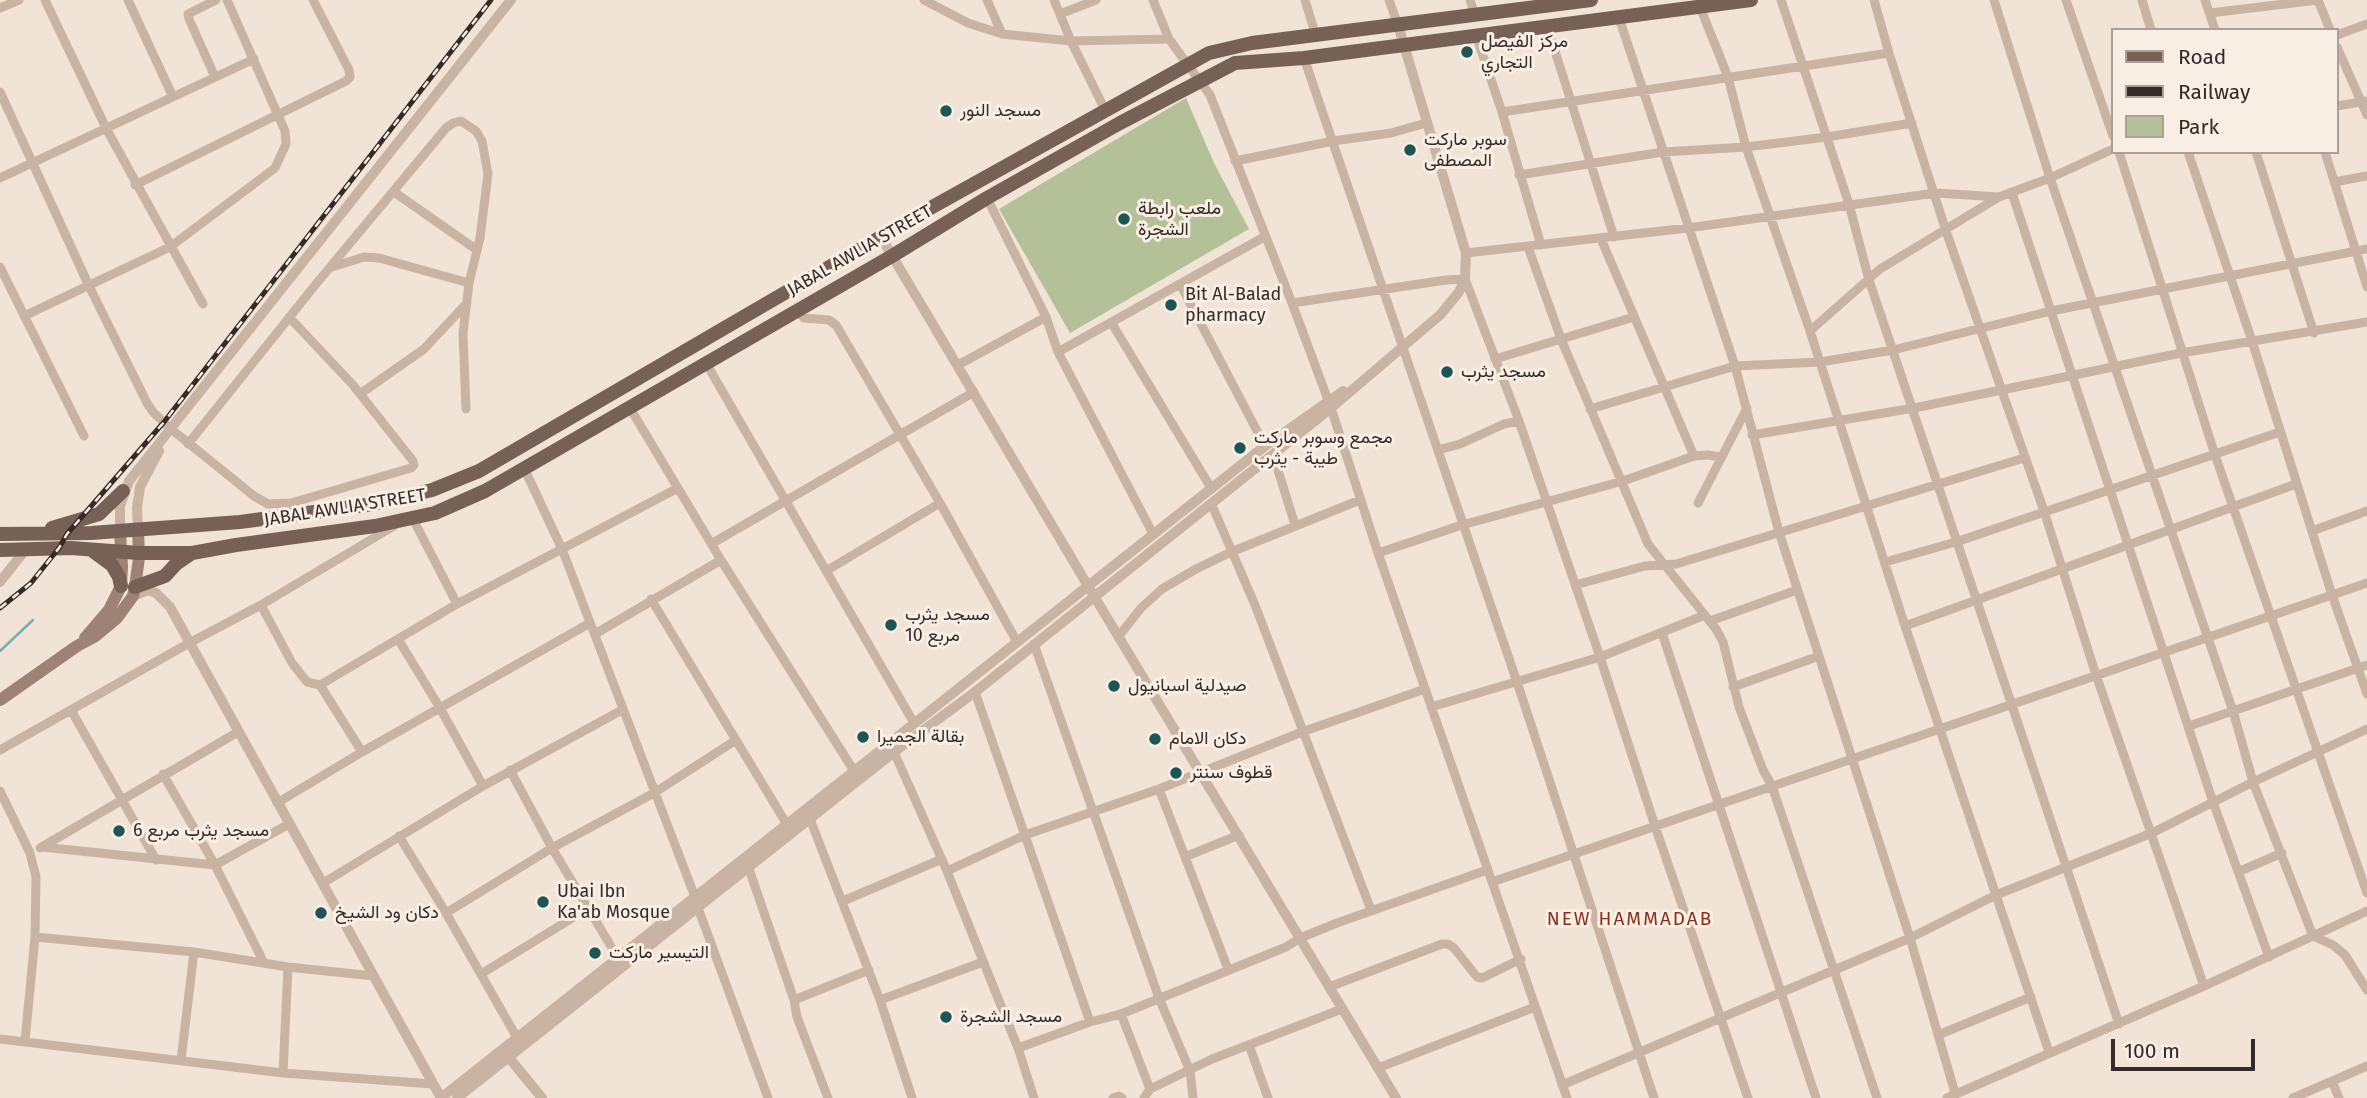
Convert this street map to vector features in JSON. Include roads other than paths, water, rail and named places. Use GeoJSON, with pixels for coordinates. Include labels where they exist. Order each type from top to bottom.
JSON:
{"type":"FeatureCollection","features":[{"type":"Feature","properties":{"kind":"main road","name":"JABAL AWLIA STREET"},"geometry":{"type":"LineString","coordinates":[[0,534],[91,533],[240,522],[403,498],[455,482],[881,237],[1214,51],[1252,43],[1475,15],[1548,2],[1591,0]]}},
{"type":"Feature","properties":{"kind":"main road","name":"JABAL AWLIA STREET"},"geometry":{"type":"LineString","coordinates":[[0,550],[89,548],[139,553],[192,553],[375,526],[455,506],[630,408],[987,198],[1120,123],[1235,63],[1403,46],[1751,0]]}},
{"type":"Feature","properties":{"kind":"main road"},"geometry":{"type":"LineString","coordinates":[[16,533],[55,527],[99,514],[123,491]]}},
{"type":"Feature","properties":{"kind":"main road"},"geometry":{"type":"LineString","coordinates":[[130,590],[139,553],[138,529]]}},
{"type":"Feature","properties":{"kind":"main road"},"geometry":{"type":"LineString","coordinates":[[120,530],[121,552],[130,590]]}},
{"type":"Feature","properties":{"kind":"main road"},"geometry":{"type":"LineString","coordinates":[[89,548],[112,565],[130,590]]}},
{"type":"Feature","properties":{"kind":"main road"},"geometry":{"type":"LineString","coordinates":[[0,700],[77,646],[130,590],[165,576],[192,553]]}},
{"type":"Feature","properties":{"kind":"street"},"geometry":{"type":"LineString","coordinates":[[0,8],[19,0]]}},
{"type":"Feature","properties":{"kind":"street"},"geometry":{"type":"LineString","coordinates":[[45,0],[135,185],[203,304]]}},
{"type":"Feature","properties":{"kind":"street"},"geometry":{"type":"LineString","coordinates":[[128,0],[173,97]]}},
{"type":"Feature","properties":{"kind":"street"},"geometry":{"type":"LineString","coordinates":[[215,77],[188,14],[216,0]]}},
{"type":"Feature","properties":{"kind":"street"},"geometry":{"type":"LineString","coordinates":[[24,316],[170,247],[275,168],[286,144],[285,131],[228,0]]}},
{"type":"Feature","properties":{"kind":"street"},"geometry":{"type":"LineString","coordinates":[[135,185],[350,77],[349,70],[313,0]]}},
{"type":"Feature","properties":{"kind":"street"},"geometry":{"type":"LineString","coordinates":[[120,530],[123,491],[137,470],[511,0]]}},
{"type":"Feature","properties":{"kind":"street"},"geometry":{"type":"LineString","coordinates":[[924,0],[968,23],[1002,34],[1071,41],[1169,39]]}},
{"type":"Feature","properties":{"kind":"street"},"geometry":{"type":"LineString","coordinates":[[987,0],[1002,34]]}},
{"type":"Feature","properties":{"kind":"street"},"geometry":{"type":"LineString","coordinates":[[1055,0],[1071,41],[1105,110]]}},
{"type":"Feature","properties":{"kind":"street"},"geometry":{"type":"LineString","coordinates":[[1060,14],[1096,0]]}},
{"type":"Feature","properties":{"kind":"street"},"geometry":{"type":"LineString","coordinates":[[1153,0],[1169,39],[1210,95],[1292,303],[1567,1098]]}},
{"type":"Feature","properties":{"kind":"street"},"geometry":{"type":"LineString","coordinates":[[1305,0],[1316,36]]}},
{"type":"Feature","properties":{"kind":"street"},"geometry":{"type":"LineString","coordinates":[[520,1042],[618,958],[749,869],[894,752],[975,692],[1034,644],[1153,534],[1211,488],[1269,450],[1355,385],[1440,315],[1459,292],[1465,279],[1466,253],[1390,0]]}},
{"type":"Feature","properties":{"kind":"street"},"geometry":{"type":"LineString","coordinates":[[1470,0],[1475,15]]}},
{"type":"Feature","properties":{"kind":"street"},"geometry":{"type":"LineString","coordinates":[[1781,0],[1956,542],[2119,1024]]}},
{"type":"Feature","properties":{"kind":"street"},"geometry":{"type":"LineString","coordinates":[[1874,0],[1946,230],[2204,986]]}},
{"type":"Feature","properties":{"kind":"street"},"geometry":{"type":"LineString","coordinates":[[1994,0],[2092,303],[2233,711],[2253,782],[2313,936],[2333,945],[2345,955],[2367,990]]}},
{"type":"Feature","properties":{"kind":"street"},"geometry":{"type":"LineString","coordinates":[[2066,0],[2112,133]]}},
{"type":"Feature","properties":{"kind":"street"},"geometry":{"type":"LineString","coordinates":[[2142,0],[2150,28]]}},
{"type":"Feature","properties":{"kind":"street"},"geometry":{"type":"LineString","coordinates":[[2205,0],[2214,28]]}},
{"type":"Feature","properties":{"kind":"street"},"geometry":{"type":"LineString","coordinates":[[2210,13],[2318,0],[2329,28]]}},
{"type":"Feature","properties":{"kind":"street"},"geometry":{"type":"LineString","coordinates":[[1700,7],[1728,77],[1746,146],[2049,1052]]}},
{"type":"Feature","properties":{"kind":"street"},"geometry":{"type":"LineString","coordinates":[[1619,18],[1735,366],[1779,532],[1910,938],[1938,1035],[1951,1096],[2119,1024],[2367,911]]}},
{"type":"Feature","properties":{"kind":"street"},"geometry":{"type":"LineString","coordinates":[[2339,35],[2367,24]]}},
{"type":"Feature","properties":{"kind":"street"},"geometry":{"type":"LineString","coordinates":[[1547,26],[1615,237]]}},
{"type":"Feature","properties":{"kind":"street"},"geometry":{"type":"LineString","coordinates":[[1476,35],[1502,112],[1541,246]]}},
{"type":"Feature","properties":{"kind":"street"},"geometry":{"type":"LineString","coordinates":[[2339,51],[2364,101],[2367,115]]}},
{"type":"Feature","properties":{"kind":"street"},"geometry":{"type":"LineString","coordinates":[[1502,112],[1889,53]]}},
{"type":"Feature","properties":{"kind":"street"},"geometry":{"type":"LineString","coordinates":[[1304,58],[1517,682],[1654,1098]]}},
{"type":"Feature","properties":{"kind":"street"},"geometry":{"type":"LineString","coordinates":[[0,178],[254,59]]}},
{"type":"Feature","properties":{"kind":"street"},"geometry":{"type":"LineString","coordinates":[[0,92],[89,286],[147,403],[170,431],[268,504],[280,505],[411,468],[413,461],[360,394],[289,317]]}},
{"type":"Feature","properties":{"kind":"street"},"geometry":{"type":"LineString","coordinates":[[2339,106],[2364,101]]}},
{"type":"Feature","properties":{"kind":"street"},"geometry":{"type":"LineString","coordinates":[[188,444],[446,128],[461,121],[469,125],[482,141],[488,174],[477,250],[469,283],[462,356],[466,409]]}},
{"type":"Feature","properties":{"kind":"street"},"geometry":{"type":"LineString","coordinates":[[1235,161],[1333,141],[1391,133],[1426,123]]}},
{"type":"Feature","properties":{"kind":"street"},"geometry":{"type":"LineString","coordinates":[[1520,175],[1664,152],[1827,137],[1912,123]]}},
{"type":"Feature","properties":{"kind":"street"},"geometry":{"type":"LineString","coordinates":[[1810,331],[1880,269],[1999,197],[2050,178],[2112,149]]}},
{"type":"Feature","properties":{"kind":"street"},"geometry":{"type":"LineString","coordinates":[[2120,154],[2215,455],[2367,893]]}},
{"type":"Feature","properties":{"kind":"street"},"geometry":{"type":"LineString","coordinates":[[2189,154],[2252,341],[2332,595],[2363,666],[2367,694]]}},
{"type":"Feature","properties":{"kind":"street"},"geometry":{"type":"LineString","coordinates":[[2257,154],[2314,332]]}},
{"type":"Feature","properties":{"kind":"street"},"geometry":{"type":"LineString","coordinates":[[2326,154],[2367,287]]}},
{"type":"Feature","properties":{"kind":"street"},"geometry":{"type":"LineString","coordinates":[[2334,182],[2367,176]]}},
{"type":"Feature","properties":{"kind":"street"},"geometry":{"type":"LineString","coordinates":[[394,192],[477,250]]}},
{"type":"Feature","properties":{"kind":"street"},"geometry":{"type":"LineString","coordinates":[[1466,253],[1688,228],[1935,193],[1999,197]]}},
{"type":"Feature","properties":{"kind":"street"},"geometry":{"type":"LineString","coordinates":[[2012,193],[2213,802],[2269,957]]}},
{"type":"Feature","properties":{"kind":"street"},"geometry":{"type":"LineString","coordinates":[[987,198],[1046,317],[1058,352],[1153,534]]}},
{"type":"Feature","properties":{"kind":"street"},"geometry":{"type":"LineString","coordinates":[[881,237],[1396,1098]]}},
{"type":"Feature","properties":{"kind":"street"},"geometry":{"type":"LineString","coordinates":[[1058,352],[1265,237]]}},
{"type":"Feature","properties":{"kind":"street"},"geometry":{"type":"LineString","coordinates":[[1601,239],[1694,456]]}},
{"type":"Feature","properties":{"kind":"street"},"geometry":{"type":"LineString","coordinates":[[1528,247],[1561,339],[1648,544],[1723,642],[1733,687],[1756,753],[1772,786],[1877,1098]]}},
{"type":"Feature","properties":{"kind":"street"},"geometry":{"type":"LineString","coordinates":[[1590,409],[1735,366],[1820,362],[1893,349],[2051,311],[2367,249]]}},
{"type":"Feature","properties":{"kind":"street"},"geometry":{"type":"LineString","coordinates":[[329,269],[364,257],[379,258],[469,283]]}},
{"type":"Feature","properties":{"kind":"street"},"geometry":{"type":"LineString","coordinates":[[0,267],[84,436]]}},
{"type":"Feature","properties":{"kind":"street"},"geometry":{"type":"LineString","coordinates":[[1292,303],[1465,279]]}},
{"type":"Feature","properties":{"kind":"street"},"geometry":{"type":"LineString","coordinates":[[1465,279],[1519,421],[1748,1098]]}},
{"type":"Feature","properties":{"kind":"street"},"geometry":{"type":"LineString","coordinates":[[1180,284],[1269,450],[1295,525]]}},
{"type":"Feature","properties":{"kind":"street"},"geometry":{"type":"LineString","coordinates":[[360,394],[424,349],[467,303]]}},
{"type":"Feature","properties":{"kind":"street"},"geometry":{"type":"LineString","coordinates":[[797,310],[804,318],[828,320],[836,325],[1017,642]]}},
{"type":"Feature","properties":{"kind":"street"},"geometry":{"type":"LineString","coordinates":[[958,365],[1046,317]]}},
{"type":"Feature","properties":{"kind":"street"},"geometry":{"type":"LineString","coordinates":[[1495,359],[1634,317]]}},
{"type":"Feature","properties":{"kind":"street"},"geometry":{"type":"LineString","coordinates":[[1111,322],[1211,488]]}},
{"type":"Feature","properties":{"kind":"street"},"geometry":{"type":"LineString","coordinates":[[1752,435],[1914,408],[2181,353],[2367,322]]}},
{"type":"Feature","properties":{"kind":"street"},"geometry":{"type":"LineString","coordinates":[[706,363],[914,723]]}},
{"type":"Feature","properties":{"kind":"street"},"geometry":{"type":"LineString","coordinates":[[711,544],[974,392]]}},
{"type":"Feature","properties":{"kind":"street"},"geometry":{"type":"LineString","coordinates":[[630,408],[711,544],[854,771]]}},
{"type":"Feature","properties":{"kind":"street"},"geometry":{"type":"LineString","coordinates":[[1698,503],[1747,408]]}},
{"type":"Feature","properties":{"kind":"street"},"geometry":{"type":"LineString","coordinates":[[1438,450],[1460,444],[1504,424],[1519,421]]}},
{"type":"Feature","properties":{"kind":"street"},"geometry":{"type":"LineString","coordinates":[[138,529],[140,487],[170,431]]}},
{"type":"Feature","properties":{"kind":"street"},"geometry":{"type":"LineString","coordinates":[[1885,562],[1956,542],[2280,432]]}},
{"type":"Feature","properties":{"kind":"street"},"geometry":{"type":"LineString","coordinates":[[130,590],[156,593],[170,607],[441,1098],[520,1042],[696,903],[786,823],[1017,642],[1211,503],[1269,450]]}},
{"type":"Feature","properties":{"kind":"street"},"geometry":{"type":"LineString","coordinates":[[1378,553],[1462,525],[1623,481],[1694,456],[1722,457]]}},
{"type":"Feature","properties":{"kind":"street"},"geometry":{"type":"LineString","coordinates":[[1575,584],[1645,566],[1664,566],[2024,458]]}},
{"type":"Feature","properties":{"kind":"street"},"geometry":{"type":"LineString","coordinates":[[524,468],[562,549],[595,634],[768,1098]]}},
{"type":"Feature","properties":{"kind":"street"},"geometry":{"type":"LineString","coordinates":[[1905,626],[2296,484]]}},
{"type":"Feature","properties":{"kind":"street"},"geometry":{"type":"LineString","coordinates":[[261,605],[292,663],[307,682],[320,685],[457,604],[678,488]]}},
{"type":"Feature","properties":{"kind":"street"},"geometry":{"type":"LineString","coordinates":[[1119,636],[1141,608],[1162,589],[1231,552],[1360,500]]}},
{"type":"Feature","properties":{"kind":"street"},"geometry":{"type":"LineString","coordinates":[[826,571],[940,503]]}},
{"type":"Feature","properties":{"kind":"street"},"geometry":{"type":"LineString","coordinates":[[1211,503],[1255,606],[1371,910]]}},
{"type":"Feature","properties":{"kind":"street"},"geometry":{"type":"LineString","coordinates":[[2312,531],[2367,511]]}},
{"type":"Feature","properties":{"kind":"street"},"geometry":{"type":"LineString","coordinates":[[0,750],[409,519],[457,604]]}},
{"type":"Feature","properties":{"kind":"street"},"geometry":{"type":"LineString","coordinates":[[0,582],[26,549]]}},
{"type":"Feature","properties":{"kind":"street"},"geometry":{"type":"LineString","coordinates":[[595,634],[650,599],[721,560]]}},
{"type":"Feature","properties":{"kind":"street"},"geometry":{"type":"LineString","coordinates":[[1492,882],[2367,583]]}},
{"type":"Feature","properties":{"kind":"street"},"geometry":{"type":"LineString","coordinates":[[1431,707],[1600,657],[1662,633],[1797,590]]}},
{"type":"Feature","properties":{"kind":"street"},"geometry":{"type":"LineString","coordinates":[[650,599],[786,823]]}},
{"type":"Feature","properties":{"kind":"street"},"geometry":{"type":"LineString","coordinates":[[277,803],[590,623]]}},
{"type":"Feature","properties":{"kind":"street"},"geometry":{"type":"LineString","coordinates":[[1662,633],[1816,1098]]}},
{"type":"Feature","properties":{"kind":"street"},"geometry":{"type":"LineString","coordinates":[[398,639],[483,786]]}},
{"type":"Feature","properties":{"kind":"street"},"geometry":{"type":"LineString","coordinates":[[1034,644],[1159,999],[1190,1071],[1193,1098]]}},
{"type":"Feature","properties":{"kind":"street"},"geometry":{"type":"LineString","coordinates":[[1733,687],[1819,656]]}},
{"type":"Feature","properties":{"kind":"street"},"geometry":{"type":"LineString","coordinates":[[2189,726],[2363,666]]}},
{"type":"Feature","properties":{"kind":"street"},"geometry":{"type":"LineString","coordinates":[[320,685],[362,752]]}},
{"type":"Feature","properties":{"kind":"street"},"geometry":{"type":"LineString","coordinates":[[947,871],[1025,835],[1159,789],[1302,732],[1425,689]]}},
{"type":"Feature","properties":{"kind":"street"},"geometry":{"type":"LineString","coordinates":[[975,692],[1090,1021]]}},
{"type":"Feature","properties":{"kind":"street"},"geometry":{"type":"LineString","coordinates":[[323,883],[510,770],[622,709]]}},
{"type":"Feature","properties":{"kind":"street"},"geometry":{"type":"LineString","coordinates":[[71,710],[156,860]]}},
{"type":"Feature","properties":{"kind":"street"},"geometry":{"type":"LineString","coordinates":[[1562,1085],[1910,938],[1996,895],[2152,832],[2367,729]]}},
{"type":"Feature","properties":{"kind":"street"},"geometry":{"type":"LineString","coordinates":[[30,852],[238,732]]}},
{"type":"Feature","properties":{"kind":"street"},"geometry":{"type":"LineString","coordinates":[[446,912],[552,848],[653,793],[736,740]]}},
{"type":"Feature","properties":{"kind":"street"},"geometry":{"type":"LineString","coordinates":[[894,752],[947,871],[1018,1048],[1034,1098]]}},
{"type":"Feature","properties":{"kind":"street"},"geometry":{"type":"LineString","coordinates":[[510,770],[552,848],[618,958]]}},
{"type":"Feature","properties":{"kind":"street"},"geometry":{"type":"LineString","coordinates":[[163,774],[215,864],[264,962]]}},
{"type":"Feature","properties":{"kind":"street"},"geometry":{"type":"LineString","coordinates":[[1159,789],[1187,856],[1228,969]]}},
{"type":"Feature","properties":{"kind":"street"},"geometry":{"type":"LineString","coordinates":[[0,791],[30,852],[36,877],[35,937],[24,1041]]}},
{"type":"Feature","properties":{"kind":"street"},"geometry":{"type":"LineString","coordinates":[[810,819],[880,1000],[912,1098]]}},
{"type":"Feature","properties":{"kind":"street"},"geometry":{"type":"LineString","coordinates":[[42,847],[215,864],[289,824]]}},
{"type":"Feature","properties":{"kind":"street"},"geometry":{"type":"LineString","coordinates":[[1187,856],[1238,835]]}},
{"type":"Feature","properties":{"kind":"street"},"geometry":{"type":"LineString","coordinates":[[399,836],[520,1042]]}},
{"type":"Feature","properties":{"kind":"street"},"geometry":{"type":"LineString","coordinates":[[2238,872],[2281,853]]}},
{"type":"Feature","properties":{"kind":"street"},"geometry":{"type":"LineString","coordinates":[[843,901],[942,859]]}},
{"type":"Feature","properties":{"kind":"street"},"geometry":{"type":"LineString","coordinates":[[749,869],[794,1000],[797,1017],[828,1098]]}},
{"type":"Feature","properties":{"kind":"street"},"geometry":{"type":"LineString","coordinates":[[1018,1048],[1090,1021],[1121,1014],[1371,910],[1487,870]]}},
{"type":"Feature","properties":{"kind":"street"},"geometry":{"type":"LineString","coordinates":[[481,974],[587,908]]}},
{"type":"Feature","properties":{"kind":"street"},"geometry":{"type":"LineString","coordinates":[[35,937],[194,952],[288,967],[374,976]]}},
{"type":"Feature","properties":{"kind":"street"},"geometry":{"type":"LineString","coordinates":[[1329,986],[1443,944],[1454,948],[1477,977],[1482,978],[1521,960]]}},
{"type":"Feature","properties":{"kind":"street"},"geometry":{"type":"LineString","coordinates":[[181,1060],[194,952]]}},
{"type":"Feature","properties":{"kind":"street"},"geometry":{"type":"LineString","coordinates":[[880,1000],[983,962]]}},
{"type":"Feature","properties":{"kind":"street"},"geometry":{"type":"LineString","coordinates":[[283,1073],[288,967]]}},
{"type":"Feature","properties":{"kind":"street"},"geometry":{"type":"LineString","coordinates":[[794,1000],[869,970]]}},
{"type":"Feature","properties":{"kind":"street"},"geometry":{"type":"LineString","coordinates":[[1938,1035],[2031,997]]}},
{"type":"Feature","properties":{"kind":"street"},"geometry":{"type":"LineString","coordinates":[[1378,1068],[1535,1007]]}},
{"type":"Feature","properties":{"kind":"street"},"geometry":{"type":"LineString","coordinates":[[1144,1098],[1150,1090],[1212,1059],[1342,1009]]}},
{"type":"Feature","properties":{"kind":"street"},"geometry":{"type":"LineString","coordinates":[[1121,1014],[1150,1090]]}},
{"type":"Feature","properties":{"kind":"street"},"geometry":{"type":"LineString","coordinates":[[0,1039],[283,1073],[433,1084]]}},
{"type":"Feature","properties":{"kind":"street"},"geometry":{"type":"LineString","coordinates":[[1249,1045],[1268,1098]]}},
{"type":"Feature","properties":{"kind":"street"},"geometry":{"type":"LineString","coordinates":[[457,1098],[505,1053]]}},
{"type":"Feature","properties":{"kind":"street"},"geometry":{"type":"LineString","coordinates":[[505,1053],[542,1098]]}},
{"type":"Feature","properties":{"kind":"street"},"geometry":{"type":"LineString","coordinates":[[2293,1098],[2367,1066]]}},
{"type":"Feature","properties":{"kind":"street"},"geometry":{"type":"LineString","coordinates":[[2332,1081],[2339,1098]]}},
{"type":"Feature","properties":{"kind":"street"},"geometry":{"type":"LineString","coordinates":[[1113,1098],[1122,1098]]}},
{"type":"Feature","properties":{"kind":"waterway"},"geometry":{"type":"LineString","coordinates":[[0,651],[33,620]]}},
{"type":"Feature","properties":{"kind":"railway"},"geometry":{"type":"LineString","coordinates":[[0,608],[31,583],[67,534],[164,422],[491,0]]}},
{"type":"Feature","properties":{"kind":"place","name":"مركز الفيصل التجاري"},"geometry":{"type":"Point","coordinates":[1467,52]}},
{"type":"Feature","properties":{"kind":"place","name":"مسجد النور"},"geometry":{"type":"Point","coordinates":[946,111]}},
{"type":"Feature","properties":{"kind":"place","name":"سوبر ماركت المصطفى"},"geometry":{"type":"Point","coordinates":[1410,150]}},
{"type":"Feature","properties":{"kind":"place","name":"ملعب رابطة الشجرة"},"geometry":{"type":"Point","coordinates":[1124,219]}},
{"type":"Feature","properties":{"kind":"place","name":"Bit Al-Balad pharmacy"},"geometry":{"type":"Point","coordinates":[1171,305]}},
{"type":"Feature","properties":{"kind":"place","name":"مسجد يثرب"},"geometry":{"type":"Point","coordinates":[1447,372]}},
{"type":"Feature","properties":{"kind":"place","name":"مجمع وسوبر ماركت طيبة - يثرب"},"geometry":{"type":"Point","coordinates":[1240,448]}},
{"type":"Feature","properties":{"kind":"place","name":"مسجد يثرب مربع 10"},"geometry":{"type":"Point","coordinates":[891,625]}},
{"type":"Feature","properties":{"kind":"place","name":"صيدلية اسبانيول"},"geometry":{"type":"Point","coordinates":[1114,686]}},
{"type":"Feature","properties":{"kind":"place","name":"بقالة الجميرا"},"geometry":{"type":"Point","coordinates":[863,737]}},
{"type":"Feature","properties":{"kind":"place","name":"دكان الامام"},"geometry":{"type":"Point","coordinates":[1155,739]}},
{"type":"Feature","properties":{"kind":"place","name":"قطوف سنتر"},"geometry":{"type":"Point","coordinates":[1176,773]}},
{"type":"Feature","properties":{"kind":"place","name":"مسجد يثرب مربع 6"},"geometry":{"type":"Point","coordinates":[119,831]}},
{"type":"Feature","properties":{"kind":"place","name":"Ubai Ibn Ka'ab Mosque"},"geometry":{"type":"Point","coordinates":[543,902]}},
{"type":"Feature","properties":{"kind":"place","name":"دكان ود الشيخ"},"geometry":{"type":"Point","coordinates":[321,913]}},
{"type":"Feature","properties":{"kind":"place","name":"التيسير ماركت"},"geometry":{"type":"Point","coordinates":[595,953]}},
{"type":"Feature","properties":{"kind":"place","name":"مسجد الشجرة"},"geometry":{"type":"Point","coordinates":[946,1017]}},
{"type":"Feature","properties":{"kind":"district","name":"NEW HAMMADAB"},"geometry":{"type":"Point","coordinates":[1630,920]}}]}
